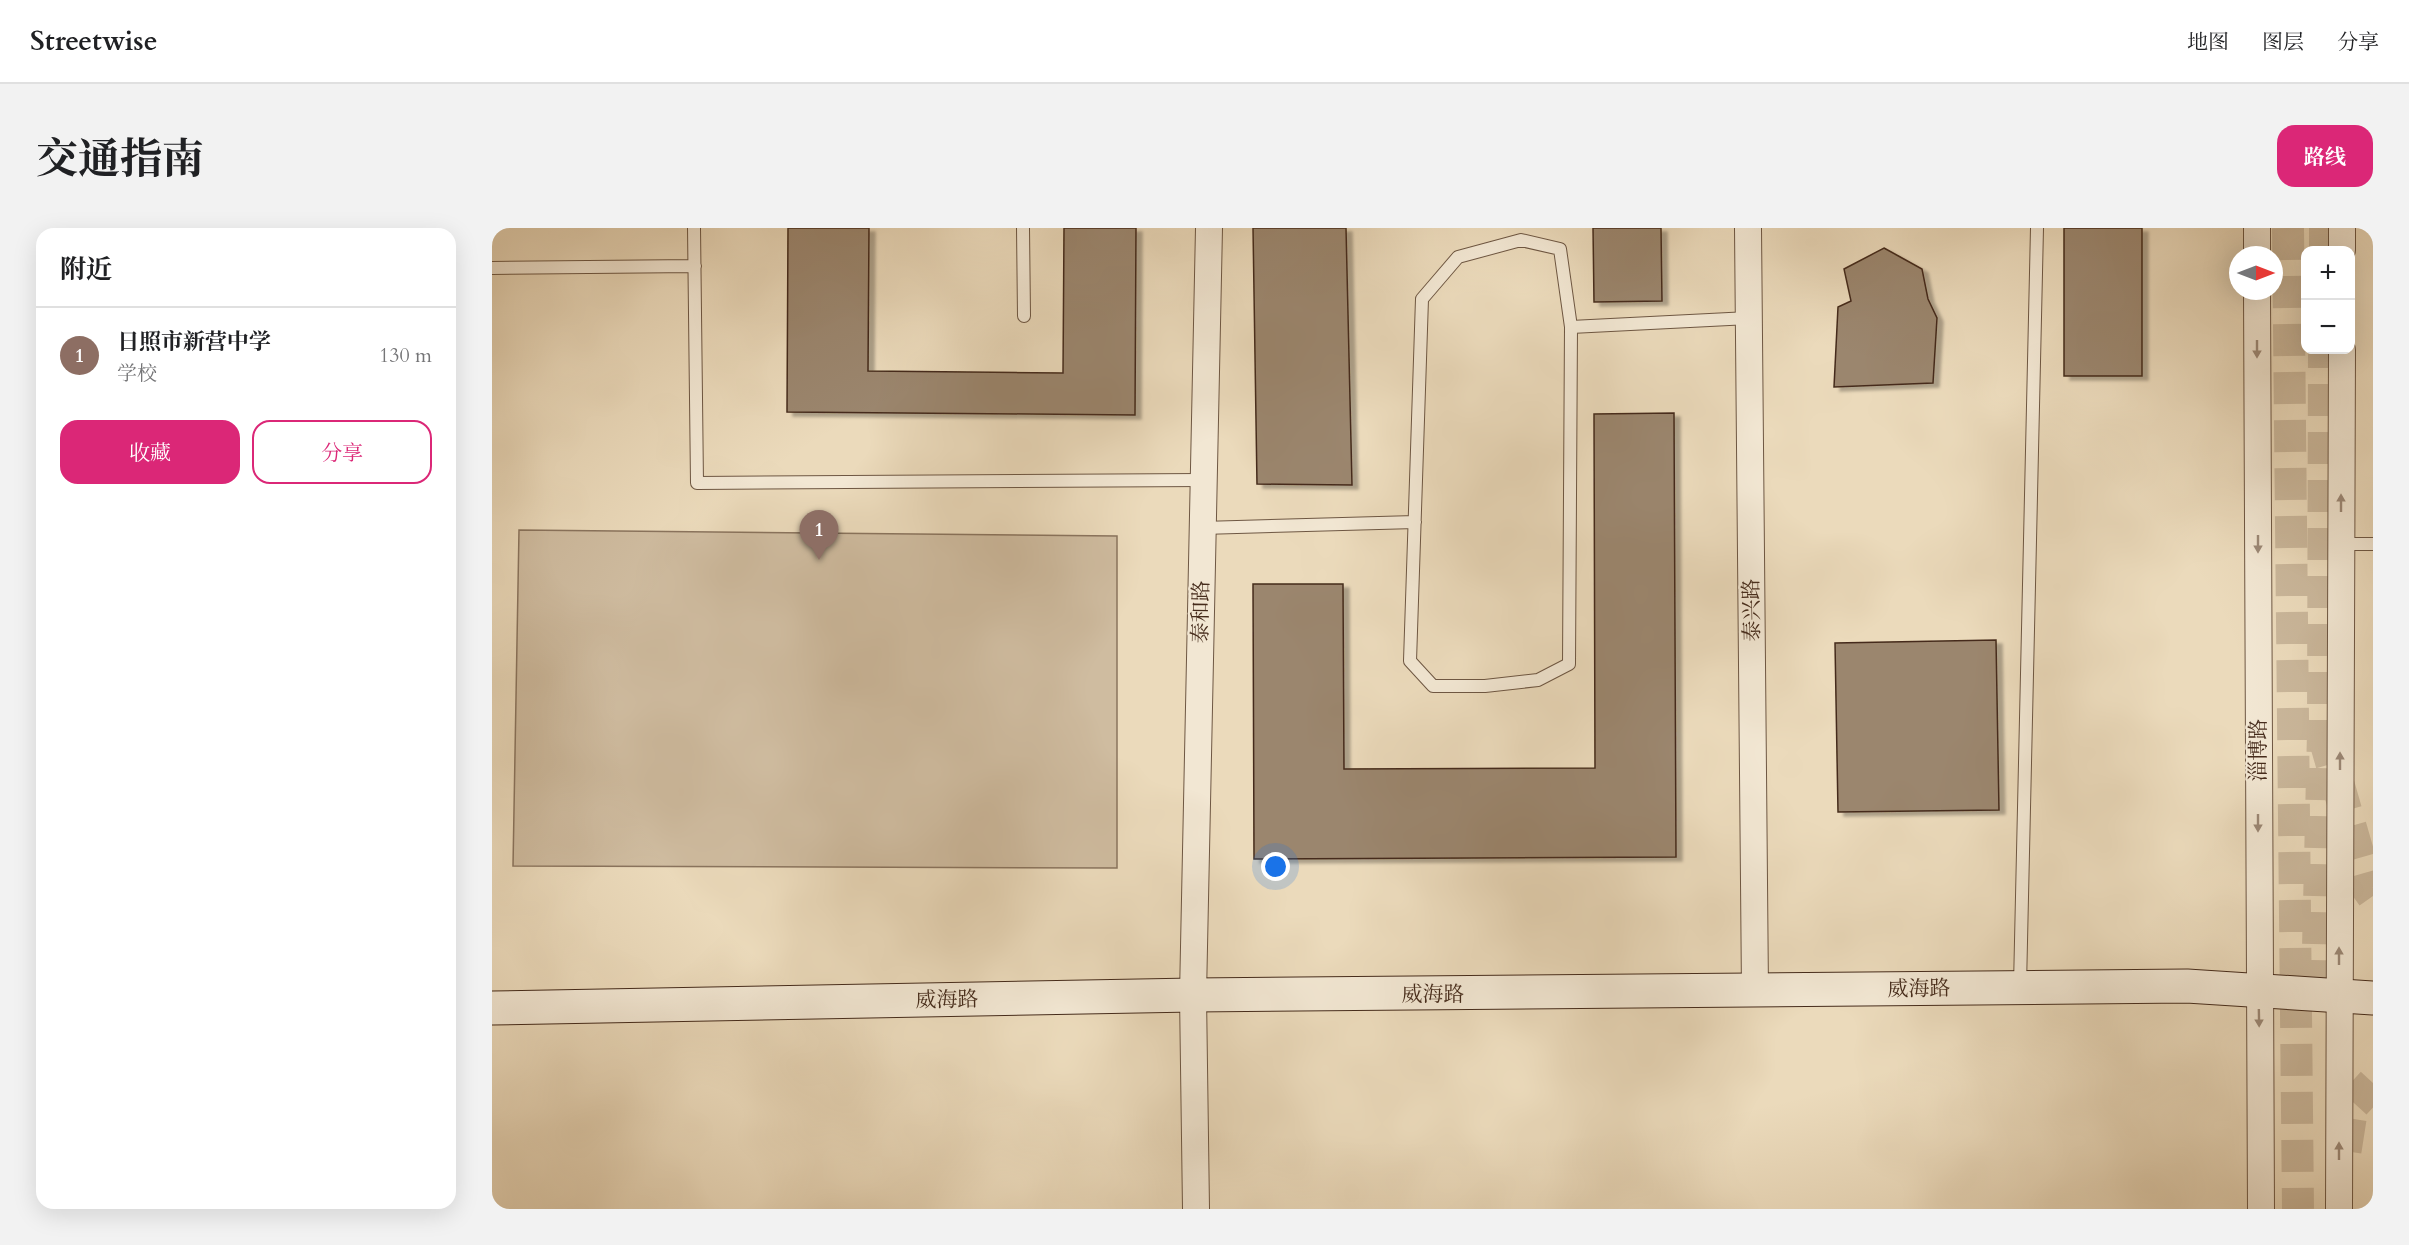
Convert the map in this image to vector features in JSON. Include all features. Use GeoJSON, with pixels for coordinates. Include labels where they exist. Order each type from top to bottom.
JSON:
{"type":"FeatureCollection","features":[{"type":"Feature","properties":{"kind":"main road","name":"威海路"},"geometry":{"type":"LineString","coordinates":[[492,1008],[1193,995],[1755,992],[2187,986],[2373,998]]}},
{"type":"Feature","properties":{"kind":"street","name":"泰和路"},"geometry":{"type":"LineString","coordinates":[[1196,1209],[1193,995],[1209,228]]}},
{"type":"Feature","properties":{"kind":"street","name":"泰兴路"},"geometry":{"type":"LineString","coordinates":[[1748,228],[1755,992]]}},
{"type":"Feature","properties":{"kind":"street"},"geometry":{"type":"LineString","coordinates":[[2257,228],[2257,246]]}},
{"type":"Feature","properties":{"kind":"street"},"geometry":{"type":"LineString","coordinates":[[2342,228],[2342,246]]}},
{"type":"Feature","properties":{"kind":"street","name":"淄博路"},"geometry":{"type":"LineString","coordinates":[[2257,300],[2261,1209]]}},
{"type":"Feature","properties":{"kind":"street"},"geometry":{"type":"LineString","coordinates":[[2339,1209],[2342,354]]}},
{"type":"Feature","properties":{"kind":"lane"},"geometry":{"type":"LineString","coordinates":[[694,228],[697,483],[1203,480]]}},
{"type":"Feature","properties":{"kind":"lane"},"geometry":{"type":"LineString","coordinates":[[1023,228],[1024,316]]}},
{"type":"Feature","properties":{"kind":"lane"},"geometry":{"type":"LineString","coordinates":[[2020,988],[2037,228]]}},
{"type":"Feature","properties":{"kind":"lane"},"geometry":{"type":"LineString","coordinates":[[1521,240],[1560,249],[1571,327],[1569,664],[1538,680],[1485,686],[1432,686],[1410,661],[1422,299],[1458,257],[1521,240]]}},
{"type":"Feature","properties":{"kind":"lane"},"geometry":{"type":"LineString","coordinates":[[492,268],[695,266]]}},
{"type":"Feature","properties":{"kind":"lane"},"geometry":{"type":"LineString","coordinates":[[1571,327],[1749,318]]}},
{"type":"Feature","properties":{"kind":"lane"},"geometry":{"type":"LineString","coordinates":[[1203,528],[1415,522]]}},
{"type":"Feature","properties":{"kind":"lane"},"geometry":{"type":"LineString","coordinates":[[2341,544],[2373,544]]}},
{"type":"Feature","properties":{"kind":"shaded area"},"geometry":{"type":"Polygon","coordinates":[[[519,530],[1117,536],[1117,868],[513,866],[519,530]]]}},
{"type":"Feature","properties":{"kind":"building"},"geometry":{"type":"Polygon","coordinates":[[[788,228],[869,228],[868,371],[1063,373],[1064,228],[1136,228],[1135,415],[787,412],[788,228]]]}},
{"type":"Feature","properties":{"kind":"building"},"geometry":{"type":"Polygon","coordinates":[[[1253,228],[1346,228],[1352,485],[1257,484],[1253,228]]]}},
{"type":"Feature","properties":{"kind":"building"},"geometry":{"type":"Polygon","coordinates":[[[1593,228],[1661,228],[1662,301],[1594,302],[1593,228]]]}},
{"type":"Feature","properties":{"kind":"building"},"geometry":{"type":"Polygon","coordinates":[[[2064,228],[2142,228],[2142,376],[2064,376],[2064,228]]]}},
{"type":"Feature","properties":{"kind":"building"},"geometry":{"type":"Polygon","coordinates":[[[1884,248],[1922,269],[1928,299],[1937,318],[1933,383],[1834,387],[1838,307],[1851,301],[1844,269],[1884,248]]]}},
{"type":"Feature","properties":{"kind":"building"},"geometry":{"type":"Polygon","coordinates":[[[1674,413],[1676,857],[1254,859],[1253,584],[1343,584],[1344,769],[1595,768],[1594,414],[1674,413]]]}},
{"type":"Feature","properties":{"kind":"building"},"geometry":{"type":"Polygon","coordinates":[[[1996,640],[1999,810],[1838,812],[1835,643],[1996,640]]]}},
{"type":"Feature","properties":{"kind":"tunnel"},"geometry":{"type":"LineString","coordinates":[[2288,228],[2298,1209]]}},
{"type":"Feature","properties":{"kind":"tunnel"},"geometry":{"type":"LineString","coordinates":[[2325,228],[2325,246]]}},
{"type":"Feature","properties":{"kind":"tunnel"},"geometry":{"type":"LineString","coordinates":[[2317,992],[2323,732],[2324,354]]}},
{"type":"Feature","properties":{"kind":"tunnel"},"geometry":{"type":"LineString","coordinates":[[2323,732],[2368,889],[2373,896]]}},
{"type":"Feature","properties":{"kind":"tunnel"},"geometry":{"type":"LineString","coordinates":[[2345,1151],[2352,1106],[2373,1083]]}},
{"type":"Feature","properties":{"kind":"place","name":"日照市新营中学"},"geometry":{"type":"Point","coordinates":[819,560]}}]}
